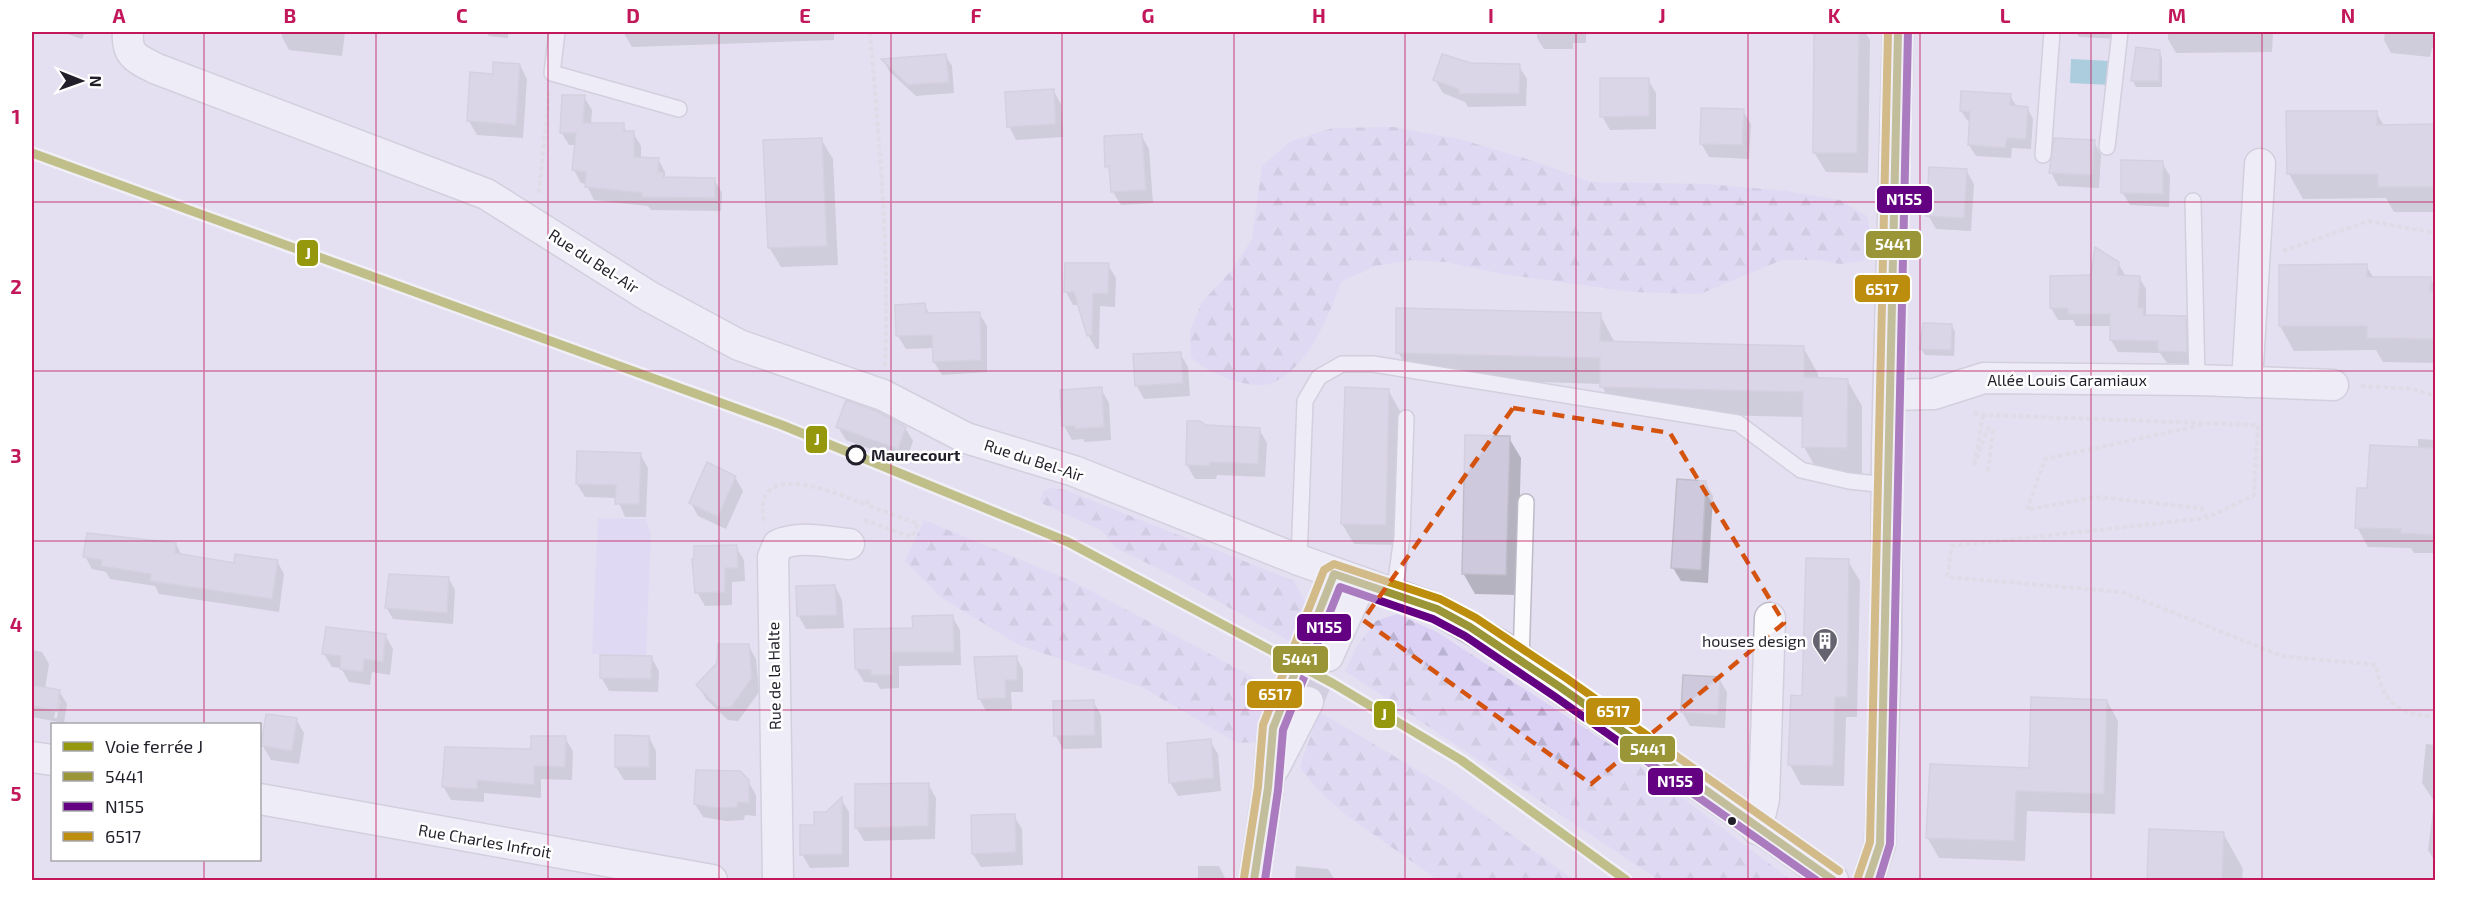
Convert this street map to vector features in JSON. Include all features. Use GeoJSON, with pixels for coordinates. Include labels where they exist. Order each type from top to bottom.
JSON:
{"type":"FeatureCollection","features":[{"type":"Feature","properties":{"kind":"street","name":"Rue du Bel-Air"},"geometry":{"type":"LineString","coordinates":[[128,32],[128,49],[137,58],[157,69],[486,194],[650,297],[739,345],[883,395],[966,438],[1074,471],[1299,560],[1452,616],[1521,661],[1757,829],[1833,880]]}},
{"type":"Feature","properties":{"kind":"street"},"geometry":{"type":"LineString","coordinates":[[1868,880],[1876,864],[1880,844],[1887,646],[1887,485],[1898,32]]}},
{"type":"Feature","properties":{"kind":"street"},"geometry":{"type":"LineString","coordinates":[[2247,382],[2260,164]]}},
{"type":"Feature","properties":{"kind":"street","name":"Allée Louis Caramiaux"},"geometry":{"type":"LineString","coordinates":[[1889,395],[1934,394],[1984,378],[2197,380],[2333,385]]}},
{"type":"Feature","properties":{"kind":"street","name":"Rue de la Halte"},"geometry":{"type":"LineString","coordinates":[[778,880],[773,557],[778,544],[783,542],[854,532]]}},
{"type":"Feature","properties":{"kind":"street"},"geometry":{"type":"LineString","coordinates":[[1317,651],[1348,578]]}},
{"type":"Feature","properties":{"kind":"street"},"geometry":{"type":"LineString","coordinates":[[1757,829],[1764,800],[1770,618]]}},
{"type":"Feature","properties":{"kind":"street"},"geometry":{"type":"LineString","coordinates":[[1254,880],[1268,788],[1279,756],[1297,727],[1297,696]]}},
{"type":"Feature","properties":{"kind":"street"},"geometry":{"type":"LineString","coordinates":[[32,756],[51,760]]}},
{"type":"Feature","properties":{"kind":"street","name":"Rue Charles Infroit"},"geometry":{"type":"LineString","coordinates":[[261,799],[634,874],[711,880]]}},
{"type":"Feature","properties":{"kind":"lane"},"geometry":{"type":"LineString","coordinates":[[557,32],[552,73],[680,109]]}},
{"type":"Feature","properties":{"kind":"lane"},"geometry":{"type":"LineString","coordinates":[[2043,155],[2052,32]]}},
{"type":"Feature","properties":{"kind":"lane"},"geometry":{"type":"LineString","coordinates":[[2107,147],[2120,32]]}},
{"type":"Feature","properties":{"kind":"lane"},"geometry":{"type":"LineString","coordinates":[[2193,201],[2197,380]]}},
{"type":"Feature","properties":{"kind":"lane"},"geometry":{"type":"LineString","coordinates":[[1299,560],[1305,401],[1320,377],[1342,364],[1373,364],[1738,423],[1801,470],[1849,481],[1887,485]]}},
{"type":"Feature","properties":{"kind":"lane"},"geometry":{"type":"LineString","coordinates":[[1394,594],[1402,537],[1406,418]]}},
{"type":"Feature","properties":{"kind":"lane"},"geometry":{"type":"LineString","coordinates":[[1521,661],[1526,502]]}},
{"type":"Feature","properties":{"kind":"path"},"geometry":{"type":"LineString","coordinates":[[870,32],[883,218],[885,364]]}},
{"type":"Feature","properties":{"kind":"path"},"geometry":{"type":"LineString","coordinates":[[536,224],[552,73]]}},
{"type":"Feature","properties":{"kind":"path"},"geometry":{"type":"LineString","coordinates":[[2254,262],[2368,221],[2436,233]]}},
{"type":"Feature","properties":{"kind":"path"},"geometry":{"type":"LineString","coordinates":[[2333,385],[2413,388],[2436,396]]}},
{"type":"Feature","properties":{"kind":"path"},"geometry":{"type":"LineString","coordinates":[[1969,411],[1983,415],[2258,425],[2254,495],[2207,518],[1952,546],[1947,577],[2122,592],[2282,656],[2376,665],[2379,684],[2396,706],[2412,716],[2436,717]]}},
{"type":"Feature","properties":{"kind":"path"},"geometry":{"type":"LineString","coordinates":[[1983,415],[1974,466],[1988,428],[1993,430],[1988,472]]}},
{"type":"Feature","properties":{"kind":"path"},"geometry":{"type":"LineString","coordinates":[[2207,518],[2201,508],[2096,497],[2027,510],[2045,459],[2209,424]]}},
{"type":"Feature","properties":{"kind":"path"},"geometry":{"type":"LineString","coordinates":[[765,523],[763,515],[769,492],[774,486],[783,483],[806,484],[918,524],[912,537],[869,520],[854,532]]}},
{"type":"Feature","properties":{"kind":"path"},"geometry":{"type":"LineString","coordinates":[[867,505],[869,499]]}},
{"type":"Feature","properties":{"kind":"highlighted area"},"geometry":{"type":"Polygon","coordinates":[[[1513,408],[1670,433],[1784,623],[1591,784],[1363,620],[1513,408]]]}},
{"type":"Feature","properties":{"kind":"green space"},"geometry":{"type":"Polygon","coordinates":[[[1394,127],[1463,140],[1540,163],[1590,182],[1707,184],[1787,191],[1840,200],[1867,216],[1870,245],[1863,261],[1840,264],[1818,260],[1782,260],[1700,294],[1633,292],[1503,274],[1445,262],[1412,260],[1374,266],[1341,282],[1316,340],[1296,366],[1285,376],[1272,383],[1257,385],[1231,380],[1210,371],[1191,357],[1190,331],[1202,302],[1231,271],[1252,239],[1262,166],[1291,141],[1333,128],[1394,127]]]}},
{"type":"Feature","properties":{"kind":"green space"},"geometry":{"type":"Polygon","coordinates":[[[1051,488],[1065,490],[1294,581],[1307,605],[1299,627],[1289,641],[1171,575],[1116,548],[1101,530],[1043,504],[1040,500],[1043,492],[1051,488]]]}},
{"type":"Feature","properties":{"kind":"green space"},"geometry":{"type":"Polygon","coordinates":[[[598,518],[646,519],[651,534],[646,656],[592,654],[598,518]]]}},
{"type":"Feature","properties":{"kind":"green space"},"geometry":{"type":"Polygon","coordinates":[[[924,520],[1072,581],[1320,712],[1444,786],[1574,880],[1438,880],[1346,815],[1317,789],[1300,767],[1314,726],[1262,697],[1256,742],[1237,743],[1142,687],[1019,645],[942,598],[905,561],[924,520]]]}},
{"type":"Feature","properties":{"kind":"green space"},"geometry":{"type":"Polygon","coordinates":[[[1397,614],[1437,632],[1626,755],[1791,880],[1659,880],[1345,671],[1356,648],[1376,621],[1397,614]]]}},
{"type":"Feature","properties":{"kind":"water"},"geometry":{"type":"Polygon","coordinates":[[[2071,59],[2110,61],[2110,85],[2070,83],[2071,59]]]}},
{"type":"Feature","properties":{"kind":"building"},"geometry":{"type":"Polygon","coordinates":[[[1814,32],[1859,32],[1857,153],[1813,153],[1814,32]]]}},
{"type":"Feature","properties":{"kind":"building"},"geometry":{"type":"Polygon","coordinates":[[[2136,47],[2160,50],[2159,81],[2131,81],[2136,47]]]}},
{"type":"Feature","properties":{"kind":"building"},"geometry":{"type":"Polygon","coordinates":[[[946,54],[949,82],[908,85],[881,59],[946,54]]]}},
{"type":"Feature","properties":{"kind":"building"},"geometry":{"type":"Polygon","coordinates":[[[1442,54],[1471,63],[1520,64],[1519,93],[1459,94],[1459,89],[1433,80],[1442,54]]]}},
{"type":"Feature","properties":{"kind":"building"},"geometry":{"type":"Polygon","coordinates":[[[493,62],[520,64],[516,125],[467,121],[470,72],[493,74],[493,62]]]}},
{"type":"Feature","properties":{"kind":"building"},"geometry":{"type":"Polygon","coordinates":[[[1600,78],[1649,78],[1649,116],[1600,117],[1600,78]]]}},
{"type":"Feature","properties":{"kind":"building"},"geometry":{"type":"Polygon","coordinates":[[[1054,89],[1056,124],[1007,127],[1005,92],[1054,89]]]}},
{"type":"Feature","properties":{"kind":"building"},"geometry":{"type":"Polygon","coordinates":[[[1961,91],[2011,94],[2010,105],[2028,107],[2026,139],[2007,138],[2005,148],[1968,145],[1970,112],[1960,111],[1961,91]]]}},
{"type":"Feature","properties":{"kind":"building"},"geometry":{"type":"Polygon","coordinates":[[[562,95],[585,95],[583,123],[624,123],[624,131],[634,131],[634,157],[659,158],[658,172],[663,172],[663,177],[715,178],[715,198],[642,197],[642,193],[585,187],[586,172],[572,170],[576,133],[560,133],[562,95]]]}},
{"type":"Feature","properties":{"kind":"building"},"geometry":{"type":"Polygon","coordinates":[[[1701,108],[1744,109],[1742,145],[1700,144],[1701,108]]]}},
{"type":"Feature","properties":{"kind":"building"},"geometry":{"type":"Polygon","coordinates":[[[2286,111],[2377,111],[2377,125],[2436,124],[2436,187],[2378,187],[2378,174],[2287,174],[2286,111]]]}},
{"type":"Feature","properties":{"kind":"building"},"geometry":{"type":"Polygon","coordinates":[[[1142,134],[1146,190],[1111,192],[1109,166],[1105,167],[1104,136],[1142,134]]]}},
{"type":"Feature","properties":{"kind":"building"},"geometry":{"type":"Polygon","coordinates":[[[822,138],[827,246],[768,248],[763,140],[822,138]]]}},
{"type":"Feature","properties":{"kind":"building"},"geometry":{"type":"Polygon","coordinates":[[[2054,138],[2095,140],[2092,175],[2049,173],[2054,138]]]}},
{"type":"Feature","properties":{"kind":"building"},"geometry":{"type":"Polygon","coordinates":[[[2121,160],[2163,161],[2163,194],[2121,193],[2121,160]]]}},
{"type":"Feature","properties":{"kind":"building"},"geometry":{"type":"Polygon","coordinates":[[[1929,167],[1967,169],[1964,218],[1926,216],[1929,167]]]}},
{"type":"Feature","properties":{"kind":"building"},"geometry":{"type":"Polygon","coordinates":[[[2095,247],[2119,262],[2117,275],[2140,276],[2138,308],[2143,308],[2143,315],[2186,316],[2187,352],[2158,351],[2158,341],[2110,340],[2110,314],[2068,314],[2068,308],[2050,308],[2050,276],[2091,275],[2095,247]]]}},
{"type":"Feature","properties":{"kind":"building"},"geometry":{"type":"Polygon","coordinates":[[[1065,263],[1109,263],[1108,294],[1093,293],[1092,335],[1087,336],[1074,292],[1064,292],[1065,263]]]}},
{"type":"Feature","properties":{"kind":"building"},"geometry":{"type":"Polygon","coordinates":[[[2367,264],[2367,277],[2431,277],[2430,291],[2436,291],[2436,339],[2367,338],[2367,326],[2279,326],[2279,265],[2367,264]]]}},
{"type":"Feature","properties":{"kind":"building"},"geometry":{"type":"Polygon","coordinates":[[[925,303],[926,313],[980,312],[981,360],[933,362],[932,335],[896,336],[895,305],[925,303]]]}},
{"type":"Feature","properties":{"kind":"building"},"geometry":{"type":"Polygon","coordinates":[[[1396,308],[1601,313],[1600,341],[1804,346],[1804,377],[1848,379],[1847,448],[1802,447],[1803,392],[1600,387],[1600,358],[1396,353],[1396,308]]]}},
{"type":"Feature","properties":{"kind":"building"},"geometry":{"type":"Polygon","coordinates":[[[1923,323],[1952,324],[1951,350],[1920,349],[1923,323]]]}},
{"type":"Feature","properties":{"kind":"building"},"geometry":{"type":"Polygon","coordinates":[[[1181,352],[1183,383],[1135,386],[1133,354],[1181,352]]]}},
{"type":"Feature","properties":{"kind":"building"},"geometry":{"type":"Polygon","coordinates":[[[1102,387],[1104,427],[1075,429],[1075,426],[1062,426],[1060,390],[1102,387]]]}},
{"type":"Feature","properties":{"kind":"building"},"geometry":{"type":"Polygon","coordinates":[[[1345,387],[1389,389],[1386,525],[1341,524],[1345,387]]]}},
{"type":"Feature","properties":{"kind":"building"},"geometry":{"type":"Polygon","coordinates":[[[846,400],[876,411],[906,427],[898,449],[836,427],[846,400]]]}},
{"type":"Feature","properties":{"kind":"building"},"geometry":{"type":"Polygon","coordinates":[[[1187,421],[1200,421],[1206,425],[1260,428],[1258,464],[1210,462],[1209,466],[1186,465],[1187,421]]]}},
{"type":"Feature","properties":{"kind":"building"},"geometry":{"type":"Polygon","coordinates":[[[1465,435],[1510,436],[1506,575],[1462,574],[1465,435]]]}},
{"type":"Feature","properties":{"kind":"building"},"geometry":{"type":"Polygon","coordinates":[[[2370,445],[2436,448],[2436,535],[2401,533],[2401,529],[2355,528],[2357,488],[2367,488],[2370,445]]]}},
{"type":"Feature","properties":{"kind":"building"},"geometry":{"type":"Polygon","coordinates":[[[577,451],[641,453],[639,504],[615,504],[616,485],[576,484],[577,451]]]}},
{"type":"Feature","properties":{"kind":"building"},"geometry":{"type":"Polygon","coordinates":[[[707,462],[736,476],[718,517],[689,503],[707,462]]]}},
{"type":"Feature","properties":{"kind":"building"},"geometry":{"type":"Polygon","coordinates":[[[1677,479],[1706,481],[1701,570],[1671,568],[1677,479]]]}},
{"type":"Feature","properties":{"kind":"building"},"geometry":{"type":"Polygon","coordinates":[[[87,533],[176,543],[175,553],[234,563],[235,554],[278,560],[272,599],[150,581],[151,574],[101,566],[102,560],[83,557],[87,533]]]}},
{"type":"Feature","properties":{"kind":"building"},"geometry":{"type":"Polygon","coordinates":[[[737,545],[738,568],[725,568],[725,592],[695,593],[692,559],[694,559],[694,546],[737,545]]]}},
{"type":"Feature","properties":{"kind":"building","name":"houses design"},"geometry":{"type":"Polygon","coordinates":[[[1806,558],[1849,559],[1847,697],[1835,697],[1833,766],[1788,765],[1791,695],[1802,696],[1806,558]]]}},
{"type":"Feature","properties":{"kind":"building"},"geometry":{"type":"Polygon","coordinates":[[[389,574],[449,577],[447,613],[385,608],[389,574]]]}},
{"type":"Feature","properties":{"kind":"building"},"geometry":{"type":"Polygon","coordinates":[[[835,585],[837,615],[797,616],[796,586],[835,585]]]}},
{"type":"Feature","properties":{"kind":"building"},"geometry":{"type":"Polygon","coordinates":[[[953,615],[954,652],[892,652],[892,675],[871,675],[871,670],[855,669],[854,629],[913,628],[912,616],[953,615]]]}},
{"type":"Feature","properties":{"kind":"building"},"geometry":{"type":"Polygon","coordinates":[[[326,627],[386,634],[383,662],[364,659],[363,672],[340,669],[341,656],[322,654],[326,627]]]}},
{"type":"Feature","properties":{"kind":"building"},"geometry":{"type":"Polygon","coordinates":[[[718,644],[749,644],[752,678],[731,707],[718,707],[696,685],[717,663],[718,644]]]}},
{"type":"Feature","properties":{"kind":"building"},"geometry":{"type":"Polygon","coordinates":[[[600,655],[652,656],[651,679],[600,678],[600,655]]]}},
{"type":"Feature","properties":{"kind":"building"},"geometry":{"type":"Polygon","coordinates":[[[1017,656],[1017,680],[1005,680],[1006,698],[978,699],[974,657],[1017,656]]]}},
{"type":"Feature","properties":{"kind":"building"},"geometry":{"type":"Polygon","coordinates":[[[1683,675],[1720,677],[1718,715],[1681,712],[1683,675]]]}},
{"type":"Feature","properties":{"kind":"building"},"geometry":{"type":"Polygon","coordinates":[[[32,685],[60,690],[57,711],[32,706],[32,685]]]}},
{"type":"Feature","properties":{"kind":"building"},"geometry":{"type":"Polygon","coordinates":[[[2031,697],[2107,700],[2104,794],[2016,791],[2014,841],[1926,838],[1930,764],[2029,768],[2031,697]]]}},
{"type":"Feature","properties":{"kind":"building"},"geometry":{"type":"Polygon","coordinates":[[[1094,700],[1095,735],[1054,736],[1053,701],[1094,700]]]}},
{"type":"Feature","properties":{"kind":"building"},"geometry":{"type":"Polygon","coordinates":[[[266,714],[297,718],[292,751],[261,746],[266,714]]]}},
{"type":"Feature","properties":{"kind":"building"},"geometry":{"type":"Polygon","coordinates":[[[615,735],[649,736],[649,767],[615,767],[615,735]]]}},
{"type":"Feature","properties":{"kind":"building"},"geometry":{"type":"Polygon","coordinates":[[[531,736],[566,736],[565,767],[534,766],[534,785],[477,780],[477,789],[442,787],[445,747],[531,749],[531,736]]]}},
{"type":"Feature","properties":{"kind":"building"},"geometry":{"type":"Polygon","coordinates":[[[1211,739],[1214,778],[1169,783],[1167,743],[1211,739]]]}},
{"type":"Feature","properties":{"kind":"building"},"geometry":{"type":"Polygon","coordinates":[[[696,770],[740,771],[749,780],[749,803],[738,802],[737,807],[718,808],[694,804],[696,770]]]}},
{"type":"Feature","properties":{"kind":"building"},"geometry":{"type":"Polygon","coordinates":[[[929,783],[928,826],[855,828],[855,784],[929,783]]]}},
{"type":"Feature","properties":{"kind":"building"},"geometry":{"type":"Polygon","coordinates":[[[842,797],[842,854],[800,855],[800,825],[814,825],[814,812],[826,812],[842,797]]]}},
{"type":"Feature","properties":{"kind":"building"},"geometry":{"type":"Polygon","coordinates":[[[1015,814],[1016,852],[972,854],[971,815],[1015,814]]]}},
{"type":"Feature","properties":{"kind":"building"},"geometry":{"type":"Polygon","coordinates":[[[2149,829],[2224,832],[2222,880],[2147,880],[2149,829]]]}},
{"type":"Feature","properties":{"kind":"tunnel"},"geometry":{"type":"LineString","coordinates":[[1287,690],[1306,645]]}},
{"type":"Feature","properties":{"kind":"tunnel"},"geometry":{"type":"LineString","coordinates":[[1308,702],[1328,656]]}},
{"type":"Feature","properties":{"kind":"rail line","name":"J"},"geometry":{"type":"LineString","coordinates":[[32,153],[782,425],[1068,542],[1334,684],[1461,760],[1626,880]]}},
{"type":"Feature","properties":{"kind":"transit line","name":"6517"},"geometry":{"type":"LineString","coordinates":[[1858,877],[1870,842],[1888,32]]}},
{"type":"Feature","properties":{"kind":"transit line","name":"5441"},"geometry":{"type":"LineString","coordinates":[[1868,880],[1880,844],[1898,32]]}},
{"type":"Feature","properties":{"kind":"transit line","name":"N155"},"geometry":{"type":"LineString","coordinates":[[1879,880],[1890,844],[1908,32]]}},
{"type":"Feature","properties":{"kind":"transit line","name":"6517"},"geometry":{"type":"LineString","coordinates":[[1244,878],[1258,787],[1263,725],[1324,570],[1334,564],[1440,599],[1476,618],[1566,678],[1839,871]]}},
{"type":"Feature","properties":{"kind":"transit line","name":"5441"},"geometry":{"type":"LineString","coordinates":[[1254,880],[1268,788],[1273,728],[1334,574],[1437,609],[1470,627],[1560,687],[1833,880]]}},
{"type":"Feature","properties":{"kind":"transit line","name":"N155"},"geometry":{"type":"LineString","coordinates":[[1265,880],[1278,790],[1283,730],[1340,587],[1433,619],[1465,636],[1816,880]]}},
{"type":"Feature","properties":{"kind":"place","name":"Maurecourt"},"geometry":{"type":"Point","coordinates":[856,455]}},
{"type":"Feature","properties":{"kind":"place","name":"houses design"},"geometry":{"type":"Point","coordinates":[1825,664]}}]}
